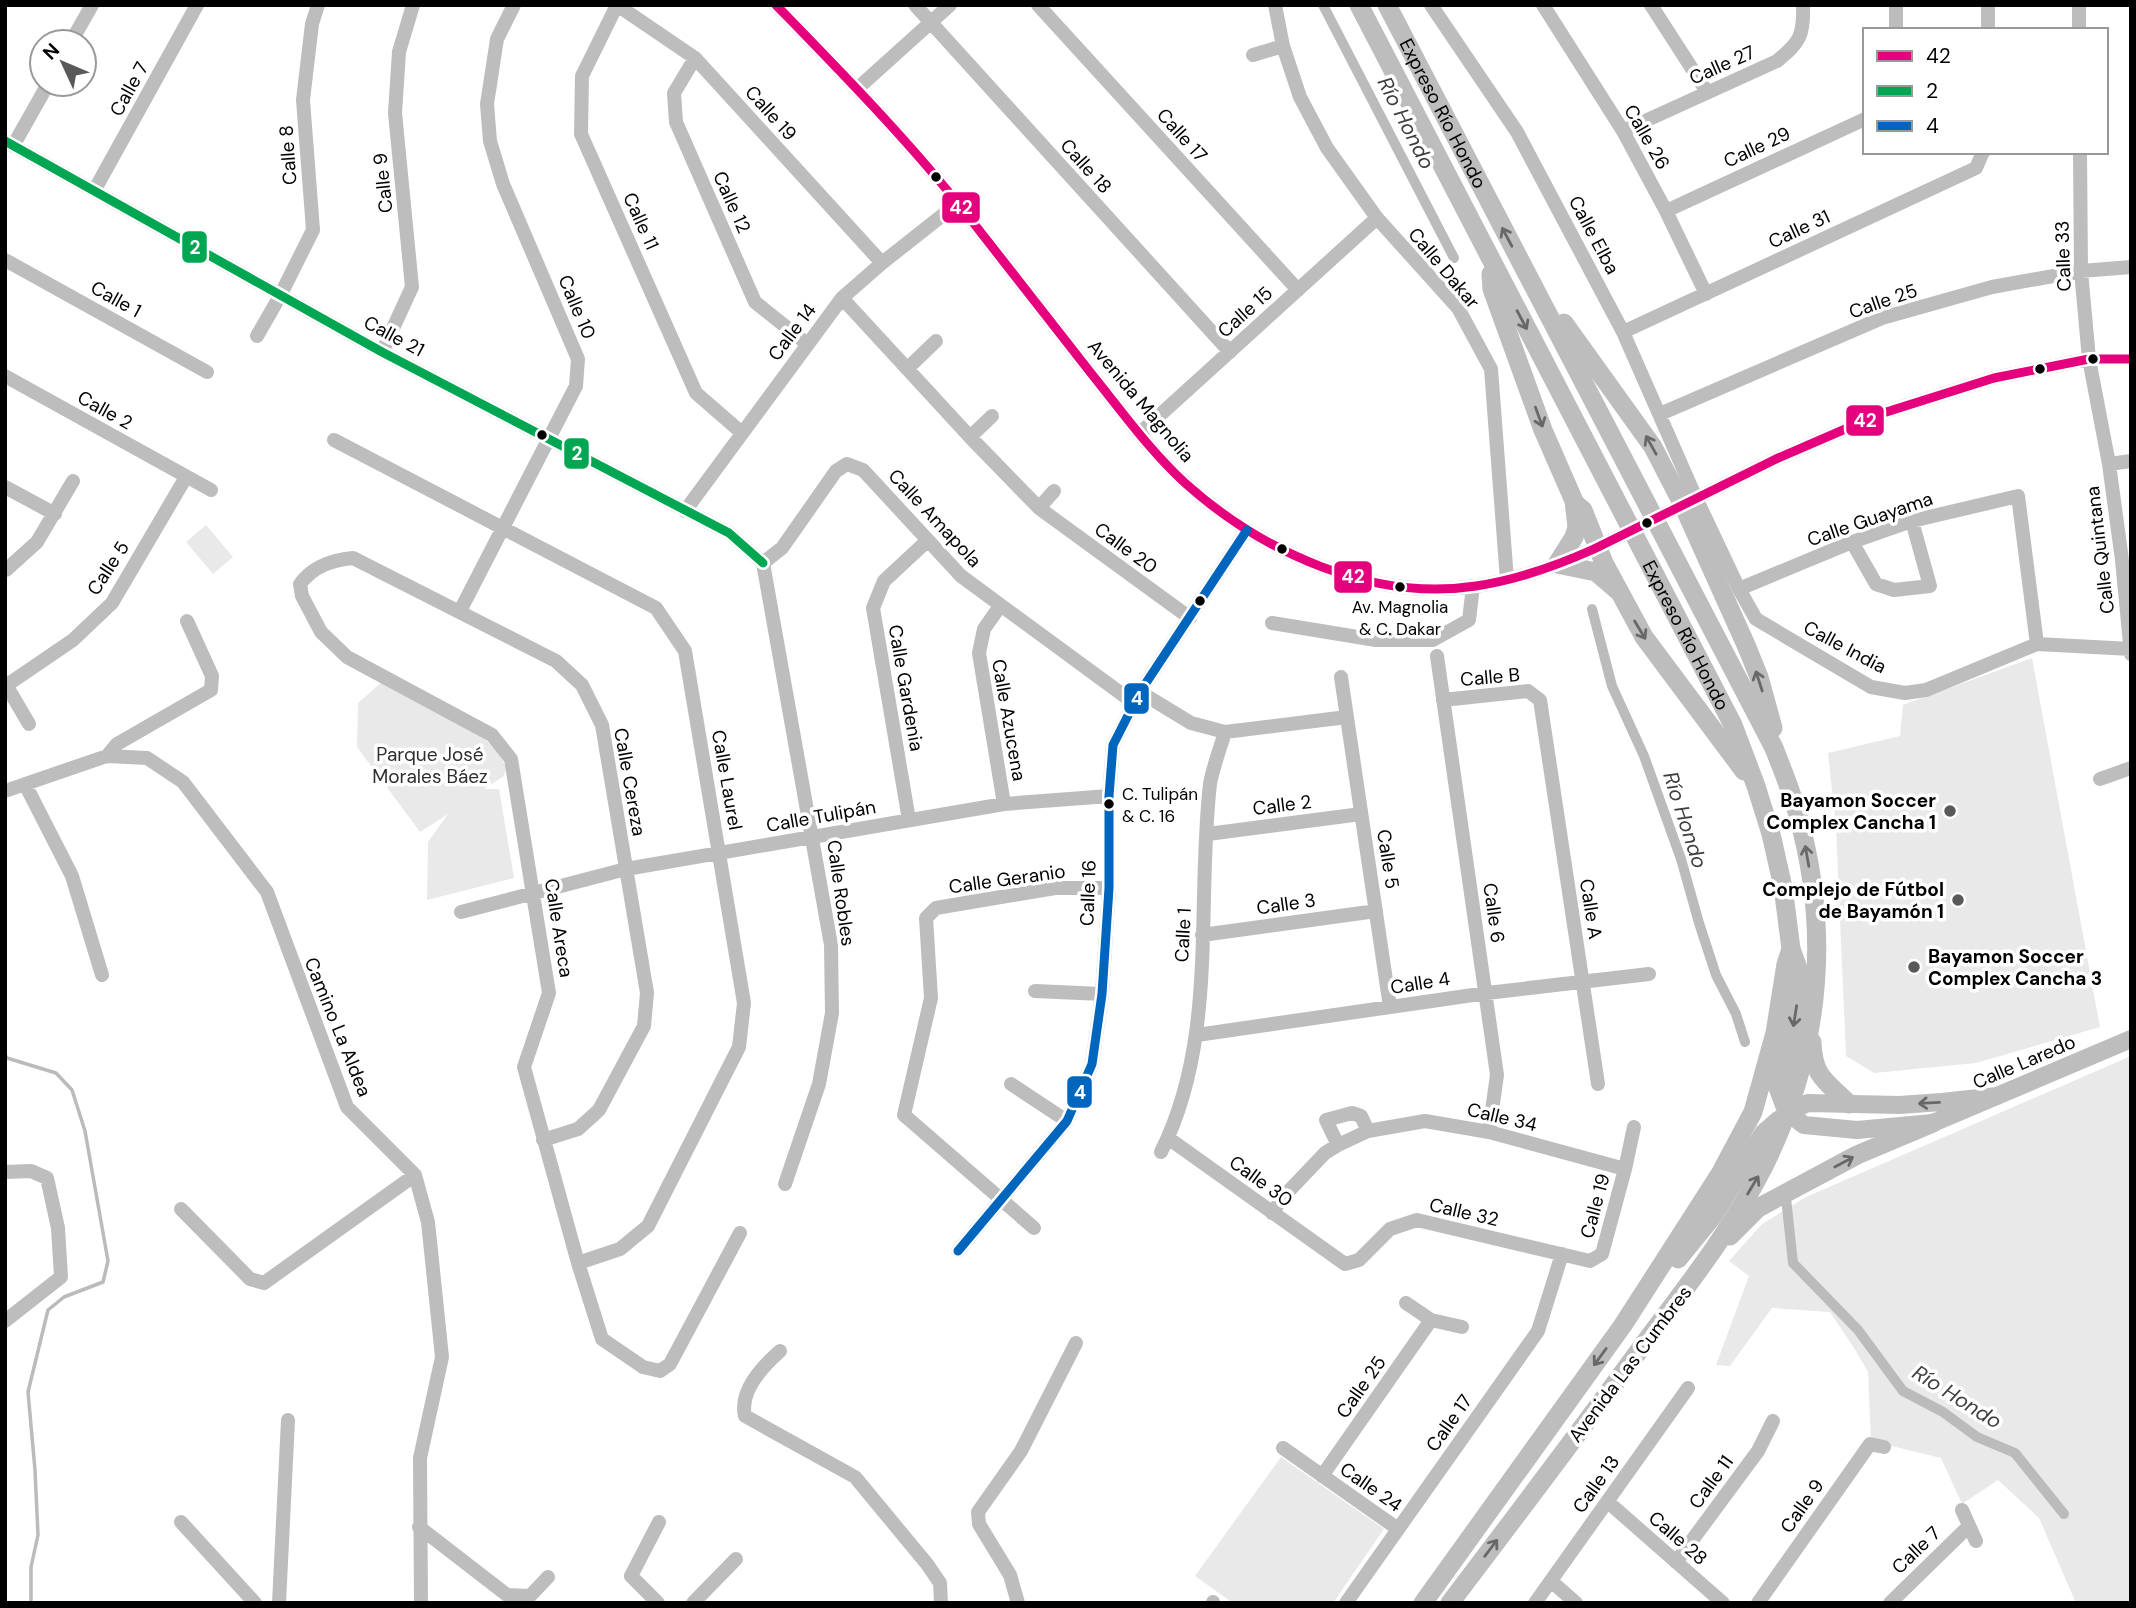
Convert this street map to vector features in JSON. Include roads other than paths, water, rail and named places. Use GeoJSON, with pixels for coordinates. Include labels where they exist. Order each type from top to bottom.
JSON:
{"type":"FeatureCollection","features":[{"type":"Feature","properties":{"kind":"highway","name":"Expreso Río Hondo"},"geometry":{"type":"LineString","coordinates":[[1359,5],[1720,698],[1756,786],[1783,887],[1791,949],[1786,964],[1775,1033],[1753,1112]]}},
{"type":"Feature","properties":{"kind":"highway","name":"Expreso Río Hondo"},"geometry":{"type":"LineString","coordinates":[[1387,5],[1774,748],[1797,809],[1814,898],[1818,973],[1811,1030],[1787,1112]]}},
{"type":"Feature","properties":{"kind":"highway"},"geometry":{"type":"LineString","coordinates":[[1490,259],[1492,289],[1543,430],[1574,501],[1577,527],[1557,565],[1596,572],[1617,590]]}},
{"type":"Feature","properties":{"kind":"highway"},"geometry":{"type":"LineString","coordinates":[[1539,297],[1555,310],[1645,434],[1690,502],[1759,677],[1773,726],[1774,748]]}},
{"type":"Feature","properties":{"kind":"highway"},"geometry":{"type":"LineString","coordinates":[[1574,501],[1583,510],[1617,590],[1655,654],[1756,786]]}},
{"type":"Feature","properties":{"kind":"highway"},"geometry":{"type":"LineString","coordinates":[[1623,1325],[1713,1216],[1764,1133],[1787,1112],[1777,1085],[1794,1025],[1799,985],[1799,971],[1791,949]]}},
{"type":"Feature","properties":{"kind":"highway"},"geometry":{"type":"LineString","coordinates":[[1811,1030],[1813,1064],[1818,1073],[1849,1104]]}},
{"type":"Feature","properties":{"kind":"highway","name":"Avenida Las Cumbres"},"geometry":{"type":"LineString","coordinates":[[1423,1603],[1623,1325],[1720,1174],[1753,1112]]}},
{"type":"Feature","properties":{"kind":"highway","name":"Avenida Las Cumbres"},"geometry":{"type":"LineString","coordinates":[[1450,1603],[1710,1256],[1763,1167],[1787,1112]]}},
{"type":"Feature","properties":{"kind":"highway"},"geometry":{"type":"LineString","coordinates":[[1710,1256],[1758,1208],[1857,1155],[1933,1123]]}},
{"type":"Feature","properties":{"kind":"main road","name":"Calle Laredo"},"geometry":{"type":"LineString","coordinates":[[1933,1123],[2131,1039]]}},
{"type":"Feature","properties":{"kind":"main road"},"geometry":{"type":"LineString","coordinates":[[1933,1123],[1857,1130],[1804,1125],[1787,1112],[1808,1103],[1942,1102],[1997,1096]]}},
{"type":"Feature","properties":{"kind":"street"},"geometry":{"type":"LineString","coordinates":[[79,28],[92,5]]}},
{"type":"Feature","properties":{"kind":"street","name":"Calle 7"},"geometry":{"type":"LineString","coordinates":[[94,191],[197,5]]}},
{"type":"Feature","properties":{"kind":"street","name":"Calle 8"},"geometry":{"type":"LineString","coordinates":[[257,336],[313,230],[303,100],[312,24],[318,5]]}},
{"type":"Feature","properties":{"kind":"street","name":"Calle 9"},"geometry":{"type":"LineString","coordinates":[[382,352],[412,287],[395,113],[399,52],[413,5]]}},
{"type":"Feature","properties":{"kind":"street","name":"Calle 10"},"geometry":{"type":"LineString","coordinates":[[460,611],[576,386],[578,359],[503,184],[490,141],[487,104],[497,39],[514,5]]}},
{"type":"Feature","properties":{"kind":"street","name":"Calle 19"},"geometry":{"type":"LineString","coordinates":[[617,5],[695,58],[881,263]]}},
{"type":"Feature","properties":{"kind":"street","name":"Calle 11"},"geometry":{"type":"LineString","coordinates":[[617,5],[582,76],[581,134],[696,393],[742,433]]}},
{"type":"Feature","properties":{"kind":"street","name":"Avenida Magnolia"},"geometry":{"type":"LineString","coordinates":[[776,5],[858,88],[957,203],[1139,433],[1185,483],[1247,530],[1306,562],[1361,579],[1420,588],[1473,586],[1507,580],[1557,565],[1598,547],[1776,459],[1880,414],[1994,378],[2089,359],[2131,359]]}},
{"type":"Feature","properties":{"kind":"street","name":"Calle 18"},"geometry":{"type":"LineString","coordinates":[[915,5],[1230,352]]}},
{"type":"Feature","properties":{"kind":"street"},"geometry":{"type":"LineString","coordinates":[[858,88],[950,5]]}},
{"type":"Feature","properties":{"kind":"street","name":"Calle 17"},"geometry":{"type":"LineString","coordinates":[[1038,5],[1298,290]]}},
{"type":"Feature","properties":{"kind":"street","name":"Calle Dakar"},"geometry":{"type":"LineString","coordinates":[[1275,5],[1283,46],[1300,97],[1327,148],[1377,218],[1458,308],[1491,369],[1507,580]]}},
{"type":"Feature","properties":{"kind":"street","name":"Calle Elba"},"geometry":{"type":"LineString","coordinates":[[1431,5],[1517,132],[1623,332],[1660,414],[1690,502]]}},
{"type":"Feature","properties":{"kind":"street","name":"Calle 26"},"geometry":{"type":"LineString","coordinates":[[1543,5],[1623,131],[1706,294]]}},
{"type":"Feature","properties":{"kind":"street"},"geometry":{"type":"LineString","coordinates":[[1651,5],[1707,92]]}},
{"type":"Feature","properties":{"kind":"street","name":"Calle 27"},"geometry":{"type":"LineString","coordinates":[[1623,131],[1777,61],[1796,45],[1804,26],[1803,5]]}},
{"type":"Feature","properties":{"kind":"street"},"geometry":{"type":"LineString","coordinates":[[1896,5],[1896,28]]}},
{"type":"Feature","properties":{"kind":"street"},"geometry":{"type":"LineString","coordinates":[[1988,5],[1988,28]]}},
{"type":"Feature","properties":{"kind":"street"},"geometry":{"type":"LineString","coordinates":[[2079,5],[2079,28]]}},
{"type":"Feature","properties":{"kind":"street"},"geometry":{"type":"LineString","coordinates":[[1253,55],[1283,46]]}},
{"type":"Feature","properties":{"kind":"street","name":"Calle 12"},"geometry":{"type":"LineString","coordinates":[[695,58],[674,93],[676,122],[755,302],[806,343]]}},
{"type":"Feature","properties":{"kind":"street"},"geometry":{"type":"LineString","coordinates":[[9,143],[39,98]]}},
{"type":"Feature","properties":{"kind":"street","name":"Calle 29"},"geometry":{"type":"LineString","coordinates":[[1666,211],[1863,120]]}},
{"type":"Feature","properties":{"kind":"street","name":"Calle 21"},"geometry":{"type":"LineString","coordinates":[[9,143],[382,352],[729,533],[763,563]]}},
{"type":"Feature","properties":{"kind":"street","name":"Calle 31"},"geometry":{"type":"LineString","coordinates":[[1623,332],[1976,167],[1982,154]]}},
{"type":"Feature","properties":{"kind":"street","name":"Calle 33"},"geometry":{"type":"LineString","coordinates":[[2080,154],[2081,271],[2089,359]]}},
{"type":"Feature","properties":{"kind":"street","name":"Calle 14"},"geometry":{"type":"LineString","coordinates":[[685,510],[806,343],[842,298],[881,263],[957,203]]}},
{"type":"Feature","properties":{"kind":"street","name":"Calle 15"},"geometry":{"type":"LineString","coordinates":[[1139,433],[1377,218]]}},
{"type":"Feature","properties":{"kind":"street","name":"Calle 1"},"geometry":{"type":"LineString","coordinates":[[5,260],[207,372]]}},
{"type":"Feature","properties":{"kind":"street","name":"Calle 25"},"geometry":{"type":"LineString","coordinates":[[1660,414],[1882,318],[1992,287],[2081,271],[2131,267]]}},
{"type":"Feature","properties":{"kind":"street","name":"Calle 20"},"geometry":{"type":"LineString","coordinates":[[842,298],[1039,508],[1190,618]]}},
{"type":"Feature","properties":{"kind":"street"},"geometry":{"type":"LineString","coordinates":[[907,369],[936,341]]}},
{"type":"Feature","properties":{"kind":"street","name":"Calle Quintana"},"geometry":{"type":"LineString","coordinates":[[2089,359],[2126,559],[2131,651]]}},
{"type":"Feature","properties":{"kind":"street","name":"Calle 2"},"geometry":{"type":"LineString","coordinates":[[5,376],[211,490]]}},
{"type":"Feature","properties":{"kind":"street"},"geometry":{"type":"LineString","coordinates":[[970,437],[992,416]]}},
{"type":"Feature","properties":{"kind":"street","name":"Calle Laurel"},"geometry":{"type":"LineString","coordinates":[[334,440],[656,608],[685,651],[744,1003],[739,1047],[648,1226],[620,1249],[578,1263]]}},
{"type":"Feature","properties":{"kind":"street"},"geometry":{"type":"LineString","coordinates":[[2109,464],[2131,461]]}},
{"type":"Feature","properties":{"kind":"street","name":"Calle Amapola"},"geometry":{"type":"LineString","coordinates":[[763,563],[782,548],[836,471],[847,464],[863,470],[961,576],[1000,606],[1137,698],[1191,723],[1225,732]]}},
{"type":"Feature","properties":{"kind":"street","name":"Calle 5"},"geometry":{"type":"LineString","coordinates":[[6,684],[73,640],[112,603],[186,477]]}},
{"type":"Feature","properties":{"kind":"street"},"geometry":{"type":"LineString","coordinates":[[6,570],[37,542],[73,481]]}},
{"type":"Feature","properties":{"kind":"street"},"geometry":{"type":"LineString","coordinates":[[5,486],[55,514]]}},
{"type":"Feature","properties":{"kind":"street"},"geometry":{"type":"LineString","coordinates":[[1039,508],[1054,491]]}},
{"type":"Feature","properties":{"kind":"street","name":"Calle Guayama"},"geometry":{"type":"LineString","coordinates":[[1739,589],[1852,542],[1912,521],[2018,496],[2037,644]]}},
{"type":"Feature","properties":{"kind":"street","name":"Calle India"},"geometry":{"type":"LineString","coordinates":[[1690,502],[1756,619],[1871,687],[1905,693],[1926,690],[2037,644],[2131,651]]}},
{"type":"Feature","properties":{"kind":"street"},"geometry":{"type":"LineString","coordinates":[[1852,542],[1876,584],[1894,590],[1930,586],[1912,521]]}},
{"type":"Feature","properties":{"kind":"street","name":"Calle 16"},"geometry":{"type":"LineString","coordinates":[[958,1251],[1067,1121],[1092,1064],[1102,995],[1109,888],[1109,796],[1113,745],[1137,698],[1247,530]]}},
{"type":"Feature","properties":{"kind":"street","name":"Calle Gardenia"},"geometry":{"type":"LineString","coordinates":[[909,820],[873,608],[884,581],[927,541]]}},
{"type":"Feature","properties":{"kind":"street","name":"Calle Cereza"},"geometry":{"type":"LineString","coordinates":[[319,568],[333,560],[353,558],[556,662],[583,685],[601,724],[648,993],[644,1026],[599,1111],[578,1129],[543,1140]]}},
{"type":"Feature","properties":{"kind":"street","name":"Calle Robles"},"geometry":{"type":"LineString","coordinates":[[763,563],[831,945],[832,1013],[819,1084],[785,1184]]}},
{"type":"Feature","properties":{"kind":"street","name":"Calle Areca"},"geometry":{"type":"LineString","coordinates":[[319,568],[307,575],[300,584],[302,596],[321,632],[338,649],[347,657],[492,735],[511,759],[549,993],[524,1067],[578,1263],[602,1339],[643,1367],[660,1371],[670,1364],[740,1233]]}},
{"type":"Feature","properties":{"kind":"street"},"geometry":{"type":"LineString","coordinates":[[1272,624],[1376,640],[1433,640],[1469,620],[1473,586]]}},
{"type":"Feature","properties":{"kind":"street","name":"Calle Azucena"},"geometry":{"type":"LineString","coordinates":[[1000,606],[984,628],[979,653],[1004,804]]}},
{"type":"Feature","properties":{"kind":"street"},"geometry":{"type":"LineString","coordinates":[[107,756],[117,744],[211,690],[212,676],[187,621]]}},
{"type":"Feature","properties":{"kind":"street","name":"Calle 6"},"geometry":{"type":"LineString","coordinates":[[1437,656],[1497,1075],[1489,1132]]}},
{"type":"Feature","properties":{"kind":"street","name":"Calle 5"},"geometry":{"type":"LineString","coordinates":[[1341,677],[1390,1007]]}},
{"type":"Feature","properties":{"kind":"street"},"geometry":{"type":"LineString","coordinates":[[6,684],[29,724]]}},
{"type":"Feature","properties":{"kind":"street","name":"Calle B"},"geometry":{"type":"LineString","coordinates":[[1443,700],[1528,691],[1540,700],[1546,739]]}},
{"type":"Feature","properties":{"kind":"street"},"geometry":{"type":"LineString","coordinates":[[1225,732],[1347,717]]}},
{"type":"Feature","properties":{"kind":"street","name":"Calle 1"},"geometry":{"type":"LineString","coordinates":[[1161,1153],[1186,1088],[1197,1034],[1211,781],[1225,732]]}},
{"type":"Feature","properties":{"kind":"street","name":"Calle A"},"geometry":{"type":"LineString","coordinates":[[1546,739],[1598,1084]]}},
{"type":"Feature","properties":{"kind":"street","name":"Camino La Aldea"},"geometry":{"type":"LineString","coordinates":[[5,790],[107,756],[147,758],[183,782],[267,892],[347,1107],[415,1175],[428,1222],[442,1357],[420,1458],[421,1603]]}},
{"type":"Feature","properties":{"kind":"street"},"geometry":{"type":"LineString","coordinates":[[2100,779],[2131,768]]}},
{"type":"Feature","properties":{"kind":"street"},"geometry":{"type":"LineString","coordinates":[[25,784],[72,876],[102,975]]}},
{"type":"Feature","properties":{"kind":"street","name":"Calle Tulipán"},"geometry":{"type":"LineString","coordinates":[[461,912],[626,869],[1004,804],[1109,796]]}},
{"type":"Feature","properties":{"kind":"street","name":"Calle 2"},"geometry":{"type":"LineString","coordinates":[[1208,834],[1361,814]]}},
{"type":"Feature","properties":{"kind":"street","name":"Calle Geranio"},"geometry":{"type":"LineString","coordinates":[[1034,1228],[904,1115],[931,998],[926,918],[936,908],[1055,888],[1109,888]]}},
{"type":"Feature","properties":{"kind":"street","name":"Calle 3"},"geometry":{"type":"LineString","coordinates":[[1202,935],[1376,911]]}},
{"type":"Feature","properties":{"kind":"street","name":"Calle 4"},"geometry":{"type":"LineString","coordinates":[[1197,1034],[1487,993],[1649,974]]}},
{"type":"Feature","properties":{"kind":"street"},"geometry":{"type":"LineString","coordinates":[[1035,991],[1102,995]]}},
{"type":"Feature","properties":{"kind":"street"},"geometry":{"type":"LineString","coordinates":[[1011,1084],[1067,1121]]}},
{"type":"Feature","properties":{"kind":"street"},"geometry":{"type":"LineString","coordinates":[[1338,1145],[1326,1120],[1352,1114],[1361,1116],[1368,1131]]}},
{"type":"Feature","properties":{"kind":"street","name":"Calle 34"},"geometry":{"type":"LineString","coordinates":[[1272,1213],[1285,1195],[1317,1162],[1338,1145],[1368,1131],[1425,1121],[1489,1132],[1625,1169]]}},
{"type":"Feature","properties":{"kind":"street","name":"Calle 19"},"geometry":{"type":"LineString","coordinates":[[1562,1254],[1590,1261],[1602,1254],[1634,1127]]}},
{"type":"Feature","properties":{"kind":"street","name":"Calle 30"},"geometry":{"type":"LineString","coordinates":[[1168,1138],[1332,1255]]}},
{"type":"Feature","properties":{"kind":"street"},"geometry":{"type":"LineString","coordinates":[[5,1172],[30,1171],[47,1178],[58,1228],[61,1276],[5,1321]]}},
{"type":"Feature","properties":{"kind":"street"},"geometry":{"type":"LineString","coordinates":[[181,1209],[250,1279],[264,1283],[415,1175]]}},
{"type":"Feature","properties":{"kind":"street","name":"Calle 32"},"geometry":{"type":"LineString","coordinates":[[1332,1255],[1345,1264],[1359,1261],[1390,1228],[1416,1220],[1562,1254]]}},
{"type":"Feature","properties":{"kind":"street","name":"Calle 17"},"geometry":{"type":"LineString","coordinates":[[1346,1603],[1538,1331],[1562,1254]]}},
{"type":"Feature","properties":{"kind":"street"},"geometry":{"type":"LineString","coordinates":[[1406,1303],[1431,1320],[1462,1327]]}},
{"type":"Feature","properties":{"kind":"street","name":"Calle 25"},"geometry":{"type":"LineString","coordinates":[[1322,1476],[1431,1320]]}},
{"type":"Feature","properties":{"kind":"street"},"geometry":{"type":"LineString","coordinates":[[1018,1603],[1010,1575],[979,1524],[978,1512],[1021,1451],[1076,1343]]}},
{"type":"Feature","properties":{"kind":"street"},"geometry":{"type":"LineString","coordinates":[[780,1351],[760,1368],[742,1405],[745,1416],[855,1478],[927,1564],[940,1583],[941,1603]]}},
{"type":"Feature","properties":{"kind":"street","name":"Calle 13"},"geometry":{"type":"LineString","coordinates":[[1535,1603],[1688,1388]]}},
{"type":"Feature","properties":{"kind":"street"},"geometry":{"type":"LineString","coordinates":[[279,1603],[288,1420]]}},
{"type":"Feature","properties":{"kind":"street","name":"Calle 11"},"geometry":{"type":"LineString","coordinates":[[1676,1562],[1758,1451],[1773,1421]]}},
{"type":"Feature","properties":{"kind":"street","name":"Calle 9"},"geometry":{"type":"LineString","coordinates":[[1758,1603],[1870,1444],[1884,1447]]}},
{"type":"Feature","properties":{"kind":"street","name":"Calle 24"},"geometry":{"type":"LineString","coordinates":[[1283,1448],[1398,1529]]}},
{"type":"Feature","properties":{"kind":"street","name":"Calle 28"},"geometry":{"type":"LineString","coordinates":[[1608,1502],[1723,1603]]}},
{"type":"Feature","properties":{"kind":"street"},"geometry":{"type":"LineString","coordinates":[[1962,1510],[1976,1541]]}},
{"type":"Feature","properties":{"kind":"street"},"geometry":{"type":"LineString","coordinates":[[181,1522],[255,1603]]}},
{"type":"Feature","properties":{"kind":"street"},"geometry":{"type":"LineString","coordinates":[[658,1603],[631,1576],[659,1522]]}},
{"type":"Feature","properties":{"kind":"street","name":"Calle 7"},"geometry":{"type":"LineString","coordinates":[[1890,1603],[1969,1526]]}},
{"type":"Feature","properties":{"kind":"street"},"geometry":{"type":"LineString","coordinates":[[419,1527],[506,1595],[530,1596],[548,1577]]}},
{"type":"Feature","properties":{"kind":"street"},"geometry":{"type":"LineString","coordinates":[[693,1603],[736,1559]]}},
{"type":"Feature","properties":{"kind":"street"},"geometry":{"type":"LineString","coordinates":[[1550,1581],[1576,1603]]}},
{"type":"Feature","properties":{"kind":"waterway","name":"Río Hondo"},"geometry":{"type":"LineString","coordinates":[[1323,5],[1454,258]]}},
{"type":"Feature","properties":{"kind":"waterway","name":"Río Hondo"},"geometry":{"type":"LineString","coordinates":[[1592,609],[1612,686],[1644,756],[1681,859],[1716,975],[1736,1014],[1745,1042]]}},
{"type":"Feature","properties":{"kind":"waterway"},"geometry":{"type":"LineString","coordinates":[[5,1055],[7,1058],[56,1073],[72,1090],[85,1131],[108,1261],[103,1282],[64,1297],[48,1310],[28,1392],[38,1535],[31,1567],[31,1603]]}},
{"type":"Feature","properties":{"kind":"waterway","name":"Río Hondo"},"geometry":{"type":"LineString","coordinates":[[1786,1198],[1793,1263],[1858,1330],[1903,1391],[1943,1412],[1977,1437],[2015,1453],[2064,1514]]}},
{"type":"Feature","properties":{"kind":"place","name":"Av. Magnolia & C. Dakar"},"geometry":{"type":"Point","coordinates":[1400,587]}},
{"type":"Feature","properties":{"kind":"place","name":"C. Tulipán & C. 16"},"geometry":{"type":"Point","coordinates":[1109,804]}},
{"type":"Feature","properties":{"kind":"place","name":"Bayamon Soccer Complex Cancha 1"},"geometry":{"type":"Point","coordinates":[1950,811]}},
{"type":"Feature","properties":{"kind":"place","name":"Complejo de Fútbol de Bayamón 1"},"geometry":{"type":"Point","coordinates":[1958,900]}},
{"type":"Feature","properties":{"kind":"place","name":"Bayamon Soccer Complex Cancha 3"},"geometry":{"type":"Point","coordinates":[1914,967]}},
{"type":"Feature","properties":{"kind":"park label","name":"Parque José Morales Báez"},"geometry":{"type":"Point","coordinates":[430,765]}}]}
